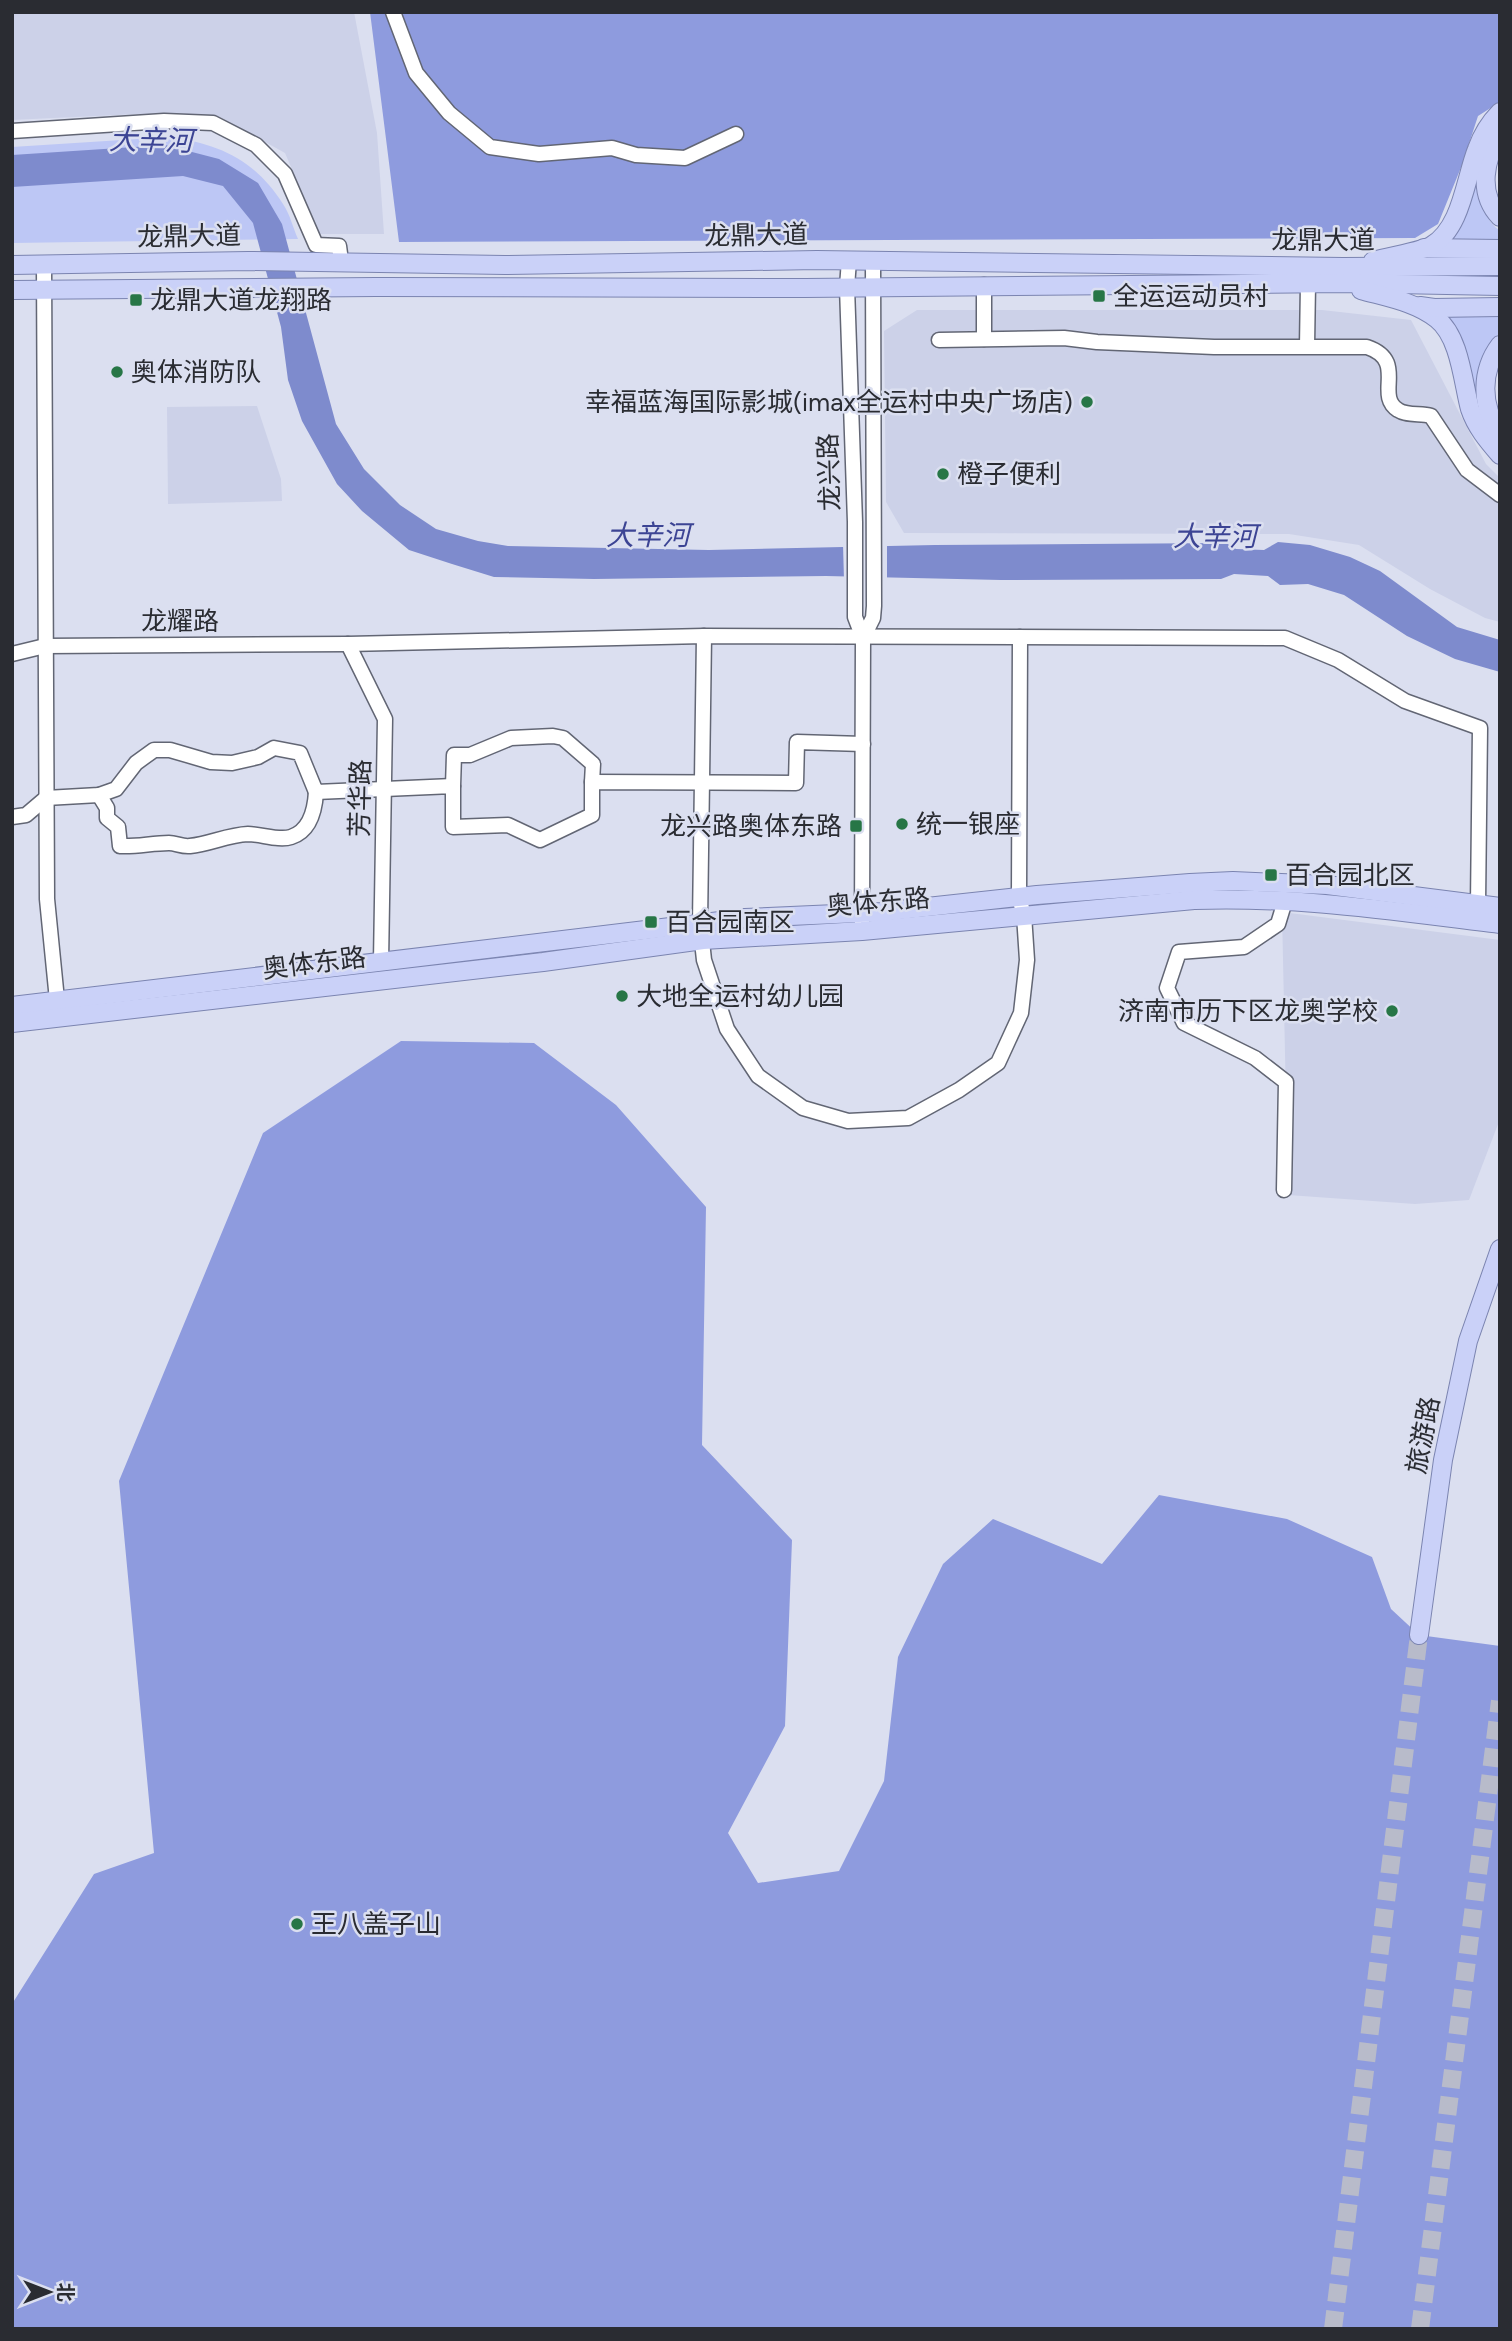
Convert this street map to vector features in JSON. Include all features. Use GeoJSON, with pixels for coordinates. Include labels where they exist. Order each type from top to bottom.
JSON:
{"type":"FeatureCollection","features":[{"type":"Feature","properties":{"kind":"main road"},"geometry":{"type":"LineString","coordinates":[[1342,275],[1430,247],[1444,234],[1455,217],[1476,150],[1486,130],[1500,112]]}},
{"type":"Feature","properties":{"kind":"main road"},"geometry":{"type":"LineString","coordinates":[[1500,133],[1491,149],[1485,171],[1487,192],[1493,210],[1500,217]]}},
{"type":"Feature","properties":{"kind":"main road"},"geometry":{"type":"LineString","coordinates":[[1423,248],[1500,249]]}},
{"type":"Feature","properties":{"kind":"main road","name":"龙鼎大道"},"geometry":{"type":"LineString","coordinates":[[12,265],[248,261],[505,264],[849,260],[1342,275],[1500,286]]}},
{"type":"Feature","properties":{"kind":"main road","name":"龙鼎大道"},"geometry":{"type":"LineString","coordinates":[[12,290],[316,289],[376,286],[1308,284],[1342,275],[1500,266]]}},
{"type":"Feature","properties":{"kind":"main road"},"geometry":{"type":"LineString","coordinates":[[1342,275],[1409,304],[1438,320],[1454,344],[1471,411],[1480,431],[1500,455]]}},
{"type":"Feature","properties":{"kind":"main road"},"geometry":{"type":"LineString","coordinates":[[1409,304],[1434,307],[1500,307]]}},
{"type":"Feature","properties":{"kind":"main road"},"geometry":{"type":"LineString","coordinates":[[1500,345],[1490,358],[1484,388],[1492,422],[1500,432]]}},
{"type":"Feature","properties":{"kind":"main road"},"geometry":{"type":"LineString","coordinates":[[12,1006],[381,962],[701,932],[745,918],[881,912],[1233,881],[1327,885],[1500,907]]}},
{"type":"Feature","properties":{"kind":"main road","name":"奥体东路"},"geometry":{"type":"LineString","coordinates":[[12,1023],[542,962],[701,932],[862,931],[1241,898],[1397,910],[1500,924]]}},
{"type":"Feature","properties":{"kind":"main road","name":"旅游路"},"geometry":{"type":"LineString","coordinates":[[1419,1635],[1443,1460],[1468,1341],[1500,1249]]}},
{"type":"Feature","properties":{"kind":"street"},"geometry":{"type":"LineString","coordinates":[[393,12],[416,73],[449,113],[490,147],[539,154],[612,148],[635,155],[685,158],[737,134]]}},
{"type":"Feature","properties":{"kind":"street"},"geometry":{"type":"LineString","coordinates":[[12,131],[164,121],[213,123],[256,145],[285,174],[316,245],[339,246],[341,261]]}},
{"type":"Feature","properties":{"kind":"street","name":"龙兴路"},"geometry":{"type":"LineString","coordinates":[[849,260],[855,617],[863,638],[862,931]]}},
{"type":"Feature","properties":{"kind":"street","name":"龙兴路"},"geometry":{"type":"LineString","coordinates":[[863,638],[873,618],[874,606],[873,261]]}},
{"type":"Feature","properties":{"kind":"street"},"geometry":{"type":"LineString","coordinates":[[44,265],[47,898],[59,1018]]}},
{"type":"Feature","properties":{"kind":"street"},"geometry":{"type":"LineString","coordinates":[[1307,345],[1308,284]]}},
{"type":"Feature","properties":{"kind":"street"},"geometry":{"type":"LineString","coordinates":[[984,285],[985,339]]}},
{"type":"Feature","properties":{"kind":"street"},"geometry":{"type":"LineString","coordinates":[[939,340],[1064,338],[1214,347],[1367,347],[1380,351],[1388,361],[1390,399],[1395,408],[1404,413],[1419,412],[1431,416],[1467,470],[1500,495]]}},
{"type":"Feature","properties":{"kind":"street"},"geometry":{"type":"LineString","coordinates":[[704,636],[701,932],[704,960],[727,1029],[758,1076],[803,1108],[848,1121],[908,1118],[959,1090],[998,1063],[1021,1013],[1027,960],[1024,915],[1019,898],[1020,636]]}},
{"type":"Feature","properties":{"kind":"street","name":"龙耀路"},"geometry":{"type":"LineString","coordinates":[[12,654],[45,646],[348,645],[704,636],[1285,638],[1338,660],[1405,701],[1480,728],[1478,904]]}},
{"type":"Feature","properties":{"kind":"street","name":"芳华路"},"geometry":{"type":"LineString","coordinates":[[348,645],[386,719],[381,962]]}},
{"type":"Feature","properties":{"kind":"street"},"geometry":{"type":"LineString","coordinates":[[511,738],[563,738],[593,764],[592,782],[592,815],[540,840],[508,825],[453,827],[454,755],[470,755],[511,738]]}},
{"type":"Feature","properties":{"kind":"street"},"geometry":{"type":"LineString","coordinates":[[592,782],[796,783],[797,742],[863,744]]}},
{"type":"Feature","properties":{"kind":"street"},"geometry":{"type":"LineString","coordinates":[[12,817],[26,815],[46,798],[99,795],[116,789],[136,763],[154,750],[170,750],[211,762],[232,763],[258,757],[274,748],[300,754],[316,792],[315,809],[309,820],[304,828],[291,837],[245,834],[185,847],[171,843],[139,847],[120,846],[118,827],[107,818],[107,808],[99,795]]}},
{"type":"Feature","properties":{"kind":"street"},"geometry":{"type":"LineString","coordinates":[[316,792],[453,786]]}},
{"type":"Feature","properties":{"kind":"street"},"geometry":{"type":"LineString","coordinates":[[1284,1191],[1286,1082],[1255,1058],[1184,1023],[1167,988],[1179,952],[1244,947],[1278,924],[1285,901]]}},
{"type":"Feature","properties":{"kind":"shaded area"},"geometry":{"type":"Polygon","coordinates":[[[12,12],[354,12],[377,133],[384,234],[320,234],[285,153],[220,117],[138,114],[12,120],[12,12]]]}},
{"type":"Feature","properties":{"kind":"shaded area"},"geometry":{"type":"Polygon","coordinates":[[[370,12],[1500,12],[1500,102],[1478,116],[1438,224],[1415,238],[399,242],[370,12]]]}},
{"type":"Feature","properties":{"kind":"shaded area"},"geometry":{"type":"Polygon","coordinates":[[[169,137],[219,149],[247,165],[272,188],[290,217],[298,239],[12,243],[12,147],[169,137]]]}},
{"type":"Feature","properties":{"kind":"shaded area"},"geometry":{"type":"Polygon","coordinates":[[[165,145],[219,159],[258,183],[282,224],[336,424],[364,469],[400,505],[436,529],[508,546],[709,550],[1226,543],[1236,549],[1264,550],[1278,542],[1310,545],[1350,557],[1380,571],[1457,627],[1500,640],[1500,672],[1455,659],[1407,636],[1344,595],[1308,584],[1280,585],[1268,576],[1234,574],[1221,579],[1001,580],[826,576],[594,579],[494,577],[409,550],[362,511],[337,484],[302,421],[288,380],[281,327],[253,223],[223,186],[183,176],[12,187],[12,155],[165,145]]]}},
{"type":"Feature","properties":{"kind":"shaded area"},"geometry":{"type":"Polygon","coordinates":[[[1480,153],[1483,206],[1492,224],[1500,231],[1500,244],[1442,244],[1480,153]]]}},
{"type":"Feature","properties":{"kind":"shaded area"},"geometry":{"type":"Polygon","coordinates":[[[917,310],[1322,310],[1411,320],[1486,464],[1500,478],[1500,622],[1485,618],[1430,589],[1359,545],[1289,534],[904,533],[886,502],[884,331],[917,310]]]}},
{"type":"Feature","properties":{"kind":"shaded area"},"geometry":{"type":"Polygon","coordinates":[[[1500,313],[1500,333],[1486,352],[1483,429],[1441,315],[1500,313]]]}},
{"type":"Feature","properties":{"kind":"shaded area"},"geometry":{"type":"Polygon","coordinates":[[[257,406],[281,479],[282,501],[168,504],[167,407],[257,406]]]}},
{"type":"Feature","properties":{"kind":"shaded area","name":"济南市历下区龙奥学校"},"geometry":{"type":"Polygon","coordinates":[[[1282,912],[1500,940],[1500,1119],[1469,1200],[1415,1204],[1288,1195],[1282,912]]]}},
{"type":"Feature","properties":{"kind":"shaded area"},"geometry":{"type":"Polygon","coordinates":[[[401,1041],[534,1043],[616,1105],[706,1207],[702,1445],[792,1540],[785,1726],[728,1833],[758,1883],[839,1871],[884,1781],[898,1657],[943,1564],[993,1519],[1102,1564],[1159,1495],[1287,1519],[1372,1557],[1391,1609],[1419,1635],[1500,1646],[1500,2329],[12,2329],[12,2004],[94,1874],[154,1853],[119,1481],[263,1133],[401,1041]]]}},
{"type":"Feature","properties":{"kind":"pier"},"geometry":{"type":"Polygon","coordinates":[[[887,543],[887,581],[844,580],[843,544],[887,543]]]}},
{"type":"Feature","properties":{"kind":"tunnel"},"geometry":{"type":"LineString","coordinates":[[1333,2329],[1419,1635]]}},
{"type":"Feature","properties":{"kind":"tunnel"},"geometry":{"type":"LineString","coordinates":[[1420,2329],[1500,1701]]}},
{"type":"Feature","properties":{"kind":"place","name":"全运运动员村"},"geometry":{"type":"Point","coordinates":[1099,296]}},
{"type":"Feature","properties":{"kind":"place","name":"龙鼎大道龙翔路"},"geometry":{"type":"Point","coordinates":[136,300]}},
{"type":"Feature","properties":{"kind":"place","name":"奥体消防队"},"geometry":{"type":"Point","coordinates":[117,372]}},
{"type":"Feature","properties":{"kind":"place","name":"幸福蓝海国际影城(imax全运村中央广场店)"},"geometry":{"type":"Point","coordinates":[1087,402]}},
{"type":"Feature","properties":{"kind":"place","name":"橙子便利"},"geometry":{"type":"Point","coordinates":[943,474]}},
{"type":"Feature","properties":{"kind":"place","name":"统一银座"},"geometry":{"type":"Point","coordinates":[902,824]}},
{"type":"Feature","properties":{"kind":"place","name":"龙兴路奥体东路"},"geometry":{"type":"Point","coordinates":[856,826]}},
{"type":"Feature","properties":{"kind":"place","name":"百合园北区"},"geometry":{"type":"Point","coordinates":[1271,875]}},
{"type":"Feature","properties":{"kind":"place","name":"百合园南区"},"geometry":{"type":"Point","coordinates":[651,922]}},
{"type":"Feature","properties":{"kind":"place","name":"大地全运村幼儿园"},"geometry":{"type":"Point","coordinates":[622,996]}},
{"type":"Feature","properties":{"kind":"place","name":"济南市历下区龙奥学校"},"geometry":{"type":"Point","coordinates":[1392,1011]}},
{"type":"Feature","properties":{"kind":"place","name":"王八盖子山"},"geometry":{"type":"Point","coordinates":[297,1924]}},
{"type":"Feature","properties":{"kind":"water label","name":"大辛河"},"geometry":{"type":"Point","coordinates":[151,140]}},
{"type":"Feature","properties":{"kind":"water label","name":"大辛河"},"geometry":{"type":"Point","coordinates":[648,535]}},
{"type":"Feature","properties":{"kind":"water label","name":"大辛河"},"geometry":{"type":"Point","coordinates":[1215,536]}}]}
